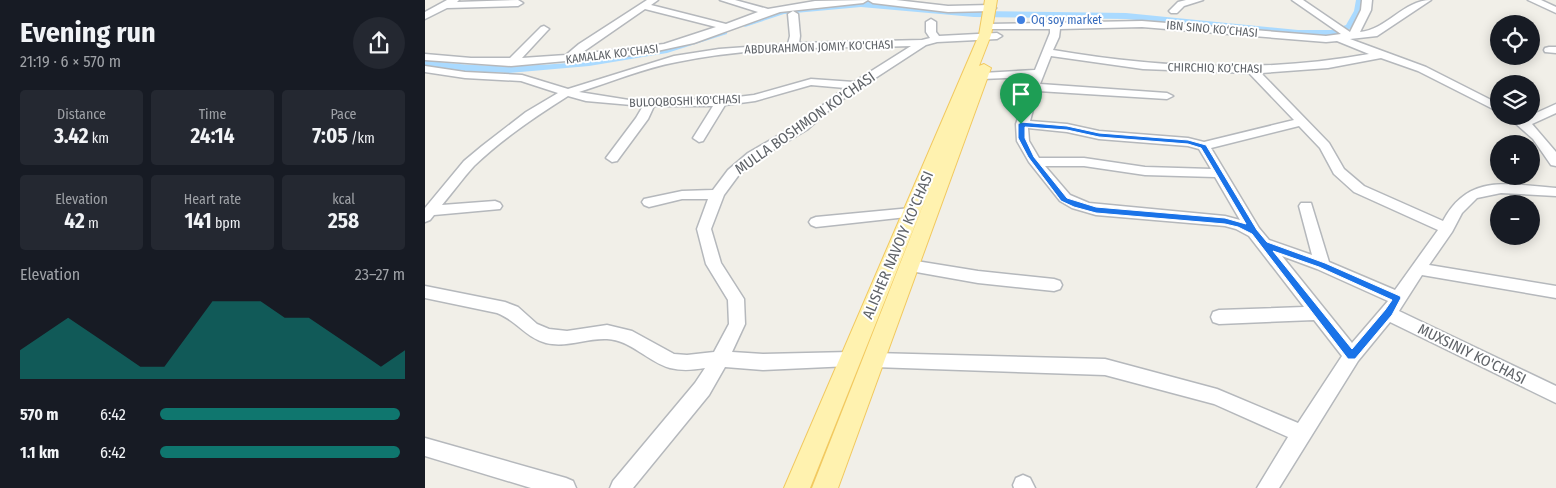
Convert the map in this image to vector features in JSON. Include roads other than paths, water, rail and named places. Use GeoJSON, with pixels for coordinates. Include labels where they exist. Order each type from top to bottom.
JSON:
{"type":"FeatureCollection","features":[{"type":"Feature","properties":{"kind":"main road","name":"ALISHER NAVOIY KO'CHASI"},"geometry":{"type":"LineString","coordinates":[[825,488],[982,76],[995,18]]}},
{"type":"Feature","properties":{"kind":"main road","name":"ALISHER NAVOIY KO'CHASI"},"geometry":{"type":"LineString","coordinates":[[797,488],[911,213],[995,18]]}},
{"type":"Feature","properties":{"kind":"street"},"geometry":{"type":"LineString","coordinates":[[568,59],[590,41],[653,0]]}},
{"type":"Feature","properties":{"kind":"street"},"geometry":{"type":"LineString","coordinates":[[725,0],[767,12]]}},
{"type":"Feature","properties":{"kind":"street","name":"KAMALAK KO'CHASI"},"geometry":{"type":"LineString","coordinates":[[425,57],[471,63],[511,63],[568,59],[664,48],[767,12],[792,6],[863,0]]}},
{"type":"Feature","properties":{"kind":"street"},"geometry":{"type":"LineString","coordinates":[[873,0],[948,9],[995,18]]}},
{"type":"Feature","properties":{"kind":"street"},"geometry":{"type":"LineString","coordinates":[[1174,11],[1181,4],[1197,0]]}},
{"type":"Feature","properties":{"kind":"street"},"geometry":{"type":"LineString","coordinates":[[1297,0],[1351,36],[1366,10],[1367,0]]}},
{"type":"Feature","properties":{"kind":"street","name":"IBN SINO KO‘CHASI"},"geometry":{"type":"LineString","coordinates":[[995,18],[1055,25],[1143,24],[1317,38],[1373,34],[1426,0]]}},
{"type":"Feature","properties":{"kind":"street"},"geometry":{"type":"LineString","coordinates":[[1533,0],[1556,10]]}},
{"type":"Feature","properties":{"kind":"street"},"geometry":{"type":"LineString","coordinates":[[425,16],[451,2],[518,2]]}},
{"type":"Feature","properties":{"kind":"street"},"geometry":{"type":"LineString","coordinates":[[644,6],[726,27]]}},
{"type":"Feature","properties":{"kind":"street"},"geometry":{"type":"LineString","coordinates":[[792,6],[795,36],[793,46]]}},
{"type":"Feature","properties":{"kind":"street","name":"ABDURAHMON JOMIY KO'CHASI"},"geometry":{"type":"LineString","coordinates":[[427,214],[469,164],[530,115],[565,92],[673,59],[719,52],[793,46],[929,41],[995,18]]}},
{"type":"Feature","properties":{"kind":"street"},"geometry":{"type":"LineString","coordinates":[[929,41],[931,22]]}},
{"type":"Feature","properties":{"kind":"street"},"geometry":{"type":"LineString","coordinates":[[1055,25],[1056,38],[1047,52],[1021,124],[1067,128],[1099,135],[1188,142],[1204,146],[1302,122]]}},
{"type":"Feature","properties":{"kind":"street"},"geometry":{"type":"LineString","coordinates":[[511,63],[544,29]]}},
{"type":"Feature","properties":{"kind":"street"},"geometry":{"type":"LineString","coordinates":[[1338,37],[1353,45],[1421,69],[1490,104]]}},
{"type":"Feature","properties":{"kind":"street","name":"MULLA BOSHMON KO'CHASI"},"geometry":{"type":"LineString","coordinates":[[620,488],[702,389],[720,359],[737,324],[736,299],[714,264],[705,229],[717,194],[733,173],[753,156],[804,126],[833,101],[856,85],[929,41]]}},
{"type":"Feature","properties":{"kind":"street"},"geometry":{"type":"LineString","coordinates":[[664,48],[673,59]]}},
{"type":"Feature","properties":{"kind":"street","name":"CHIRCHIQ KO’CHASI"},"geometry":{"type":"LineString","coordinates":[[1047,52],[1098,62],[1143,66],[1252,70],[1328,66],[1382,55]]}},
{"type":"Feature","properties":{"kind":"street","name":"BULOQBOSHI KO'CHASI"},"geometry":{"type":"LineString","coordinates":[[425,69],[465,75],[523,78],[565,92],[595,99],[650,103],[721,102],[755,98],[811,82],[856,85]]}},
{"type":"Feature","properties":{"kind":"street"},"geometry":{"type":"LineString","coordinates":[[1252,70],[1325,146],[1339,171],[1359,189],[1447,228]]}},
{"type":"Feature","properties":{"kind":"street"},"geometry":{"type":"LineString","coordinates":[[982,76],[1040,72]]}},
{"type":"Feature","properties":{"kind":"street"},"geometry":{"type":"LineString","coordinates":[[1035,87],[1167,96]]}},
{"type":"Feature","properties":{"kind":"street"},"geometry":{"type":"LineString","coordinates":[[699,138],[721,102]]}},
{"type":"Feature","properties":{"kind":"street"},"geometry":{"type":"LineString","coordinates":[[612,158],[642,119],[650,103]]}},
{"type":"Feature","properties":{"kind":"street"},"geometry":{"type":"LineString","coordinates":[[1540,116],[1556,108]]}},
{"type":"Feature","properties":{"kind":"street","name":"MUXSINIY KO'CHASI"},"geometry":{"type":"LineString","coordinates":[[1021,124],[1022,138],[1035,162],[1064,200],[1096,210],[1225,221],[1241,225],[1259,238],[1322,265],[1556,395]]}},
{"type":"Feature","properties":{"kind":"street"},"geometry":{"type":"LineString","coordinates":[[1527,125],[1549,150],[1556,162]]}},
{"type":"Feature","properties":{"kind":"street"},"geometry":{"type":"LineString","coordinates":[[1204,146],[1259,238],[1352,356]]}},
{"type":"Feature","properties":{"kind":"street"},"geometry":{"type":"LineString","coordinates":[[1035,162],[1084,162],[1145,171],[1221,174]]}},
{"type":"Feature","properties":{"kind":"street"},"geometry":{"type":"LineString","coordinates":[[1267,488],[1352,356],[1393,306],[1447,228],[1454,213],[1471,195],[1486,190],[1556,192]]}},
{"type":"Feature","properties":{"kind":"street"},"geometry":{"type":"LineString","coordinates":[[649,202],[682,195],[717,194]]}},
{"type":"Feature","properties":{"kind":"street"},"geometry":{"type":"LineString","coordinates":[[427,214],[495,206]]}},
{"type":"Feature","properties":{"kind":"street"},"geometry":{"type":"LineString","coordinates":[[1306,206],[1322,265]]}},
{"type":"Feature","properties":{"kind":"street"},"geometry":{"type":"LineString","coordinates":[[816,222],[911,213]]}},
{"type":"Feature","properties":{"kind":"street"},"geometry":{"type":"LineString","coordinates":[[910,266],[978,277],[1054,285]]}},
{"type":"Feature","properties":{"kind":"street"},"geometry":{"type":"LineString","coordinates":[[1418,269],[1556,292]]}},
{"type":"Feature","properties":{"kind":"street"},"geometry":{"type":"LineString","coordinates":[[425,292],[512,312],[531,329],[547,336],[567,338],[607,332],[626,336],[671,361],[687,363],[720,359],[763,362],[850,359]]}},
{"type":"Feature","properties":{"kind":"street"},"geometry":{"type":"LineString","coordinates":[[1219,317],[1318,313]]}},
{"type":"Feature","properties":{"kind":"street"},"geometry":{"type":"LineString","coordinates":[[874,360],[1105,367],[1217,397],[1301,434]]}},
{"type":"Feature","properties":{"kind":"street"},"geometry":{"type":"LineString","coordinates":[[425,447],[566,488]]}},
{"type":"Feature","properties":{"kind":"waterway"},"geometry":{"type":"LineString","coordinates":[[745,24],[783,12],[861,4],[974,14],[1126,16],[1298,33],[1332,33],[1350,27],[1358,11],[1360,0]]}},
{"type":"Feature","properties":{"kind":"waterway"},"geometry":{"type":"LineString","coordinates":[[425,63],[458,68],[509,70],[589,63],[667,50],[724,32]]}},
{"type":"Feature","properties":{"kind":"place","name":"Oq soy market"},"geometry":{"type":"Point","coordinates":[1021,20]}}]}
